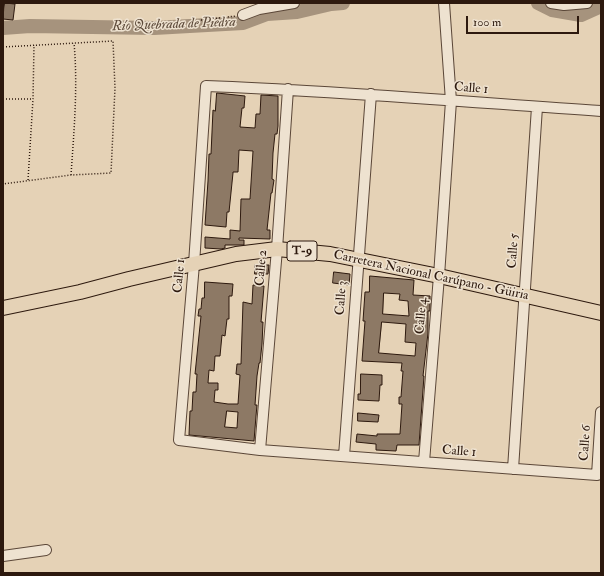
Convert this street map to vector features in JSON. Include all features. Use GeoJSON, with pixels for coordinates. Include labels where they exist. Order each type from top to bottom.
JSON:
{"type":"FeatureCollection","features":[{"type":"Feature","properties":{"kind":"highway","name":"Carretera Nacional Carúpano - Güiria"},"geometry":{"type":"LineString","coordinates":[[3,308],[80,292],[129,278],[236,254],[277,249],[330,254],[439,276],[601,313]]}},
{"type":"Feature","properties":{"kind":"street"},"geometry":{"type":"LineString","coordinates":[[243,15],[260,9],[294,3]]}},
{"type":"Feature","properties":{"kind":"street","name":"Calle 4"},"geometry":{"type":"LineString","coordinates":[[424,462],[451,101],[444,3]]}},
{"type":"Feature","properties":{"kind":"street"},"geometry":{"type":"LineString","coordinates":[[551,3],[564,5],[587,3]]}},
{"type":"Feature","properties":{"kind":"street","name":"Calle 1"},"geometry":{"type":"LineString","coordinates":[[599,475],[260,450],[179,440],[194,264],[206,86],[371,94],[451,101],[601,110]]}},
{"type":"Feature","properties":{"kind":"street","name":"Calle 2"},"geometry":{"type":"LineString","coordinates":[[260,450],[277,249],[288,89]]}},
{"type":"Feature","properties":{"kind":"street","name":"Calle 3"},"geometry":{"type":"LineString","coordinates":[[344,456],[371,94]]}},
{"type":"Feature","properties":{"kind":"street","name":"Calle 5"},"geometry":{"type":"LineString","coordinates":[[513,469],[537,106]]}},
{"type":"Feature","properties":{"kind":"street","name":"Calle 6"},"geometry":{"type":"LineString","coordinates":[[599,475],[601,412]]}},
{"type":"Feature","properties":{"kind":"street"},"geometry":{"type":"LineString","coordinates":[[3,556],[46,550]]}},
{"type":"Feature","properties":{"kind":"path"},"geometry":{"type":"LineString","coordinates":[[201,20],[243,15]]}},
{"type":"Feature","properties":{"kind":"path"},"geometry":{"type":"LineString","coordinates":[[3,47],[113,41],[115,88],[111,173],[71,175],[3,184]]}},
{"type":"Feature","properties":{"kind":"path"},"geometry":{"type":"LineString","coordinates":[[71,175],[75,111],[76,56],[74,42]]}},
{"type":"Feature","properties":{"kind":"path"},"geometry":{"type":"LineString","coordinates":[[28,180],[33,100],[34,45]]}},
{"type":"Feature","properties":{"kind":"path"},"geometry":{"type":"LineString","coordinates":[[3,99],[33,100]]}},
{"type":"Feature","properties":{"kind":"building"},"geometry":{"type":"Polygon","coordinates":[[[5,3],[15,4],[13,20],[3,19],[5,3]]]}},
{"type":"Feature","properties":{"kind":"building"},"geometry":{"type":"Polygon","coordinates":[[[217,93],[245,96],[240,127],[255,128],[256,114],[260,114],[261,95],[278,96],[278,126],[277,134],[275,134],[273,153],[272,179],[274,180],[267,230],[270,230],[270,239],[239,238],[239,240],[244,240],[244,245],[225,245],[225,248],[221,249],[205,248],[205,237],[230,239],[230,230],[240,231],[241,199],[250,199],[253,151],[239,150],[238,172],[233,172],[226,227],[205,225],[213,110],[215,111],[217,93]]]}},
{"type":"Feature","properties":{"kind":"building"},"geometry":{"type":"Polygon","coordinates":[[[255,265],[269,265],[268,274],[255,274],[255,265]]]}},
{"type":"Feature","properties":{"kind":"building"},"geometry":{"type":"Polygon","coordinates":[[[334,272],[350,274],[349,285],[333,283],[334,272]]]}},
{"type":"Feature","properties":{"kind":"building"},"geometry":{"type":"Polygon","coordinates":[[[370,276],[414,280],[413,295],[430,296],[419,445],[397,445],[396,451],[376,450],[376,444],[356,442],[357,434],[377,436],[377,434],[400,434],[402,404],[399,404],[399,397],[401,397],[403,371],[401,371],[402,363],[362,361],[365,321],[363,321],[365,292],[369,292],[370,276]],[[384,293],[383,314],[409,316],[408,301],[399,300],[400,294],[384,293]],[[382,322],[379,353],[415,356],[416,343],[405,342],[406,324],[382,322]]]}},
{"type":"Feature","properties":{"kind":"building"},"geometry":{"type":"Polygon","coordinates":[[[205,282],[233,284],[232,296],[229,296],[229,319],[227,319],[225,336],[222,335],[220,356],[215,356],[214,371],[209,370],[208,383],[218,383],[218,390],[215,390],[214,402],[238,404],[240,375],[236,374],[237,364],[241,364],[243,302],[252,304],[253,285],[264,286],[261,322],[263,322],[262,344],[257,376],[255,405],[257,405],[254,441],[189,435],[190,411],[192,411],[193,392],[196,392],[197,374],[195,374],[201,316],[198,316],[199,309],[201,309],[202,298],[204,298],[205,282]],[[227,411],[225,427],[237,428],[238,412],[227,411]]]}},
{"type":"Feature","properties":{"kind":"building"},"geometry":{"type":"Polygon","coordinates":[[[361,374],[382,375],[379,401],[358,400],[358,394],[360,394],[361,374]]]}},
{"type":"Feature","properties":{"kind":"building"},"geometry":{"type":"Polygon","coordinates":[[[358,413],[379,415],[378,422],[358,421],[358,413]]]}},
{"type":"Feature","properties":{"kind":"waterway","name":"Río Quebrada de Piedra"},"geometry":{"type":"LineString","coordinates":[[3,28],[30,26],[154,28],[243,23],[267,14],[297,12],[331,4],[343,3]]}},
{"type":"Feature","properties":{"kind":"waterway","name":"Río Quebrada de Piedra"},"geometry":{"type":"LineString","coordinates":[[538,3],[552,10],[581,15],[601,6]]}}]}
